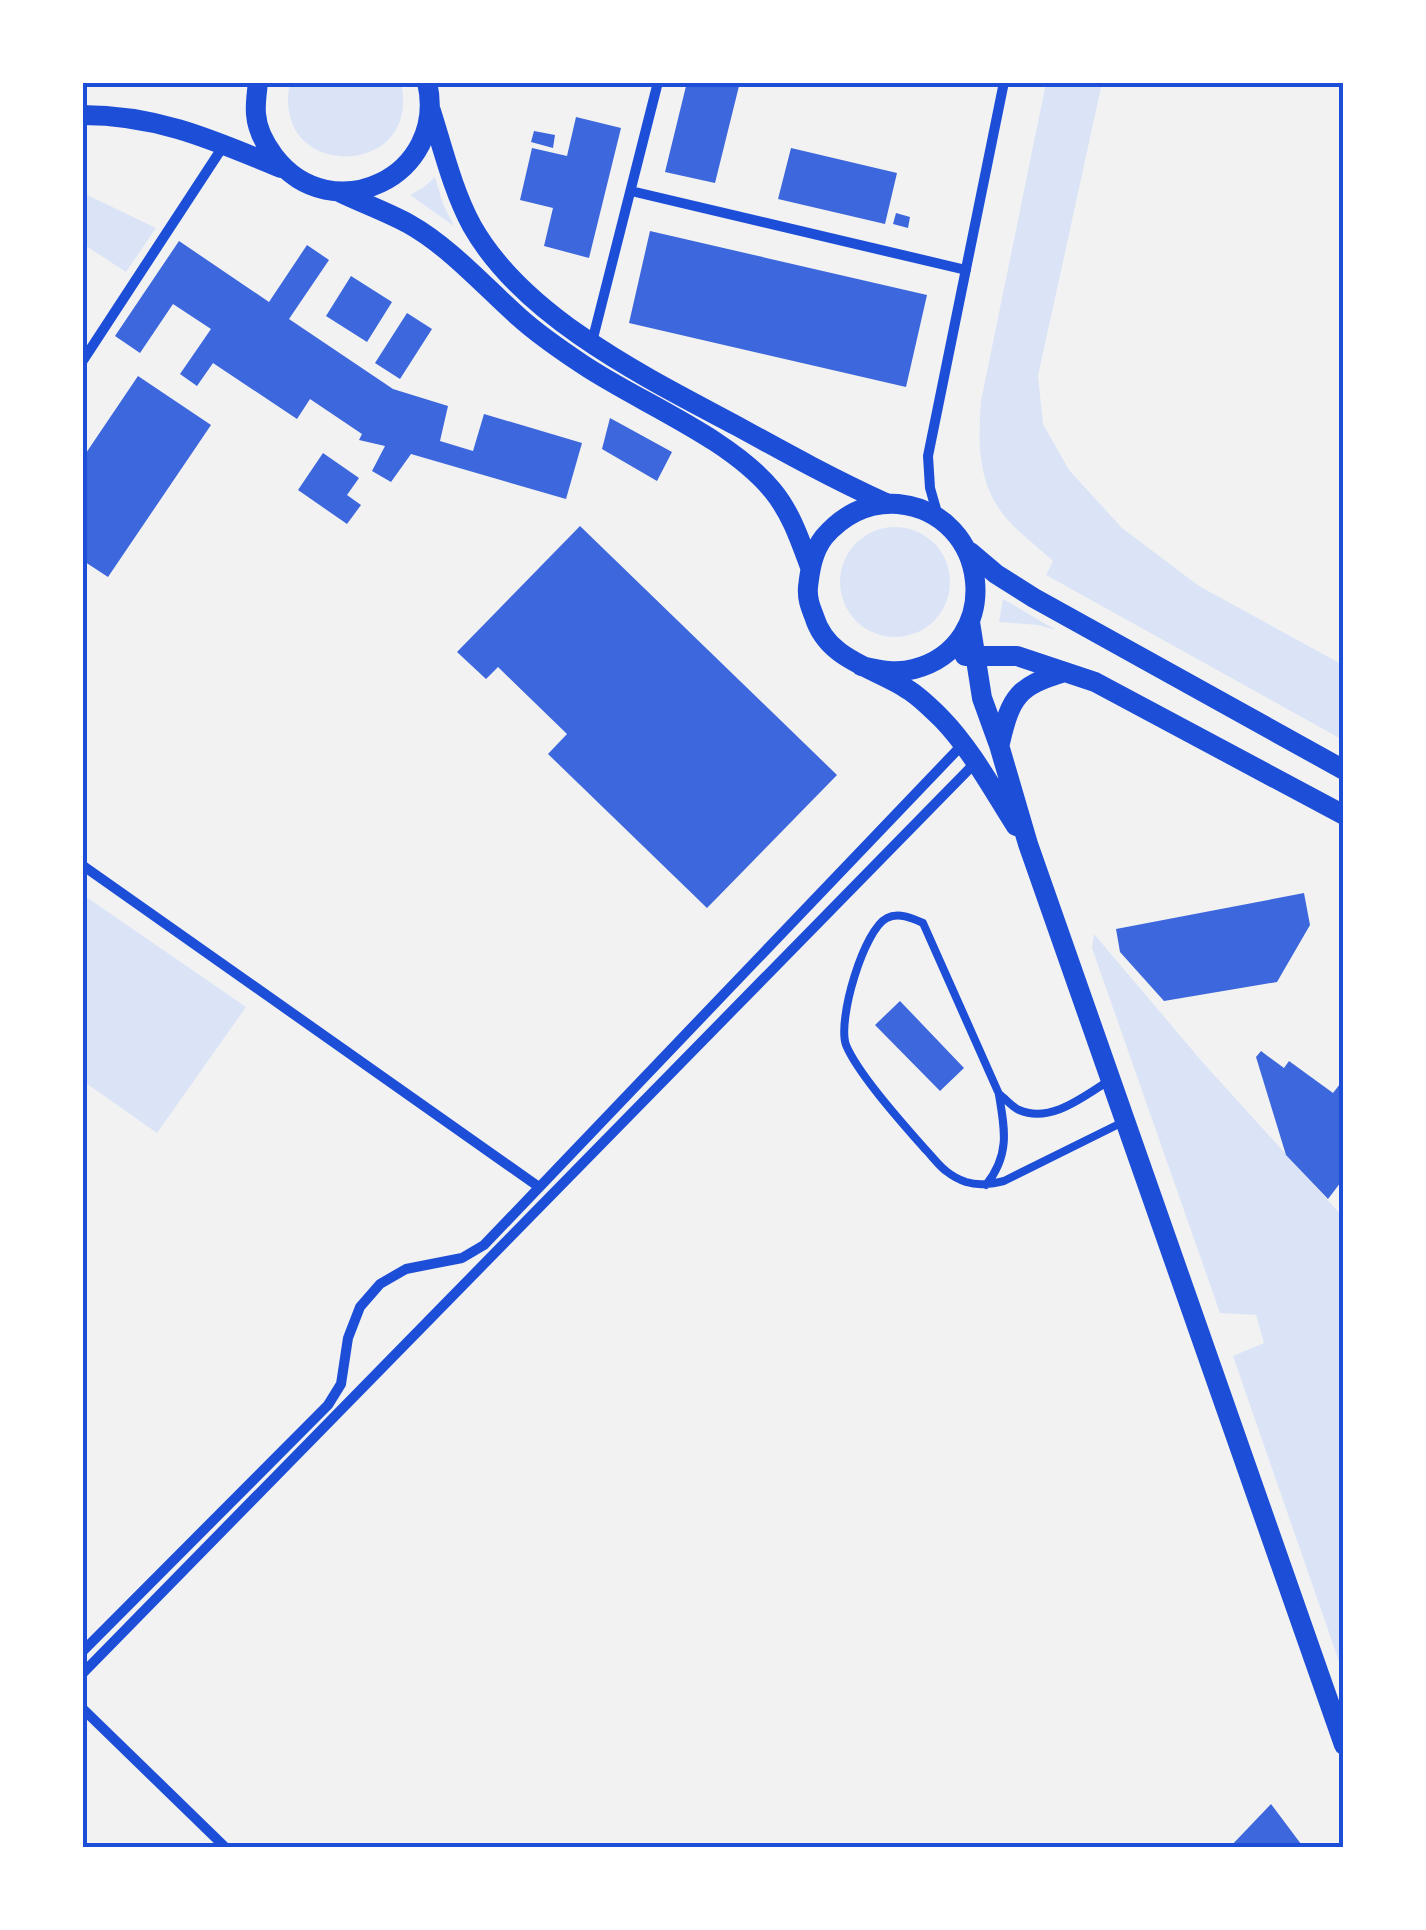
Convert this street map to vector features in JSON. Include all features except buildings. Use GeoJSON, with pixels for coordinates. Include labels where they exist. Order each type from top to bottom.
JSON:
{"type":"FeatureCollection","features":[{"type":"Feature","properties":{"kind":"main road"},"geometry":{"type":"LineString","coordinates":[[258,82],[256,114],[265,144],[284,170]]}},
{"type":"Feature","properties":{"kind":"main road"},"geometry":{"type":"LineString","coordinates":[[427,82],[431,111],[451,176],[472,226],[532,299],[591,344],[726,421],[886,503],[913,506],[938,517],[956,532],[976,575],[976,599],[970,622],[956,643],[938,659]]}},
{"type":"Feature","properties":{"kind":"main road"},"geometry":{"type":"LineString","coordinates":[[339,192],[366,190],[390,179],[411,161],[424,138],[431,111]]}},
{"type":"Feature","properties":{"kind":"main road"},"geometry":{"type":"LineString","coordinates":[[83,116],[112,115],[158,122],[225,145],[284,170],[309,186],[339,192],[410,225],[464,266],[524,321],[586,367],[702,434],[746,465],[773,491],[793,522],[810,566]]}},
{"type":"Feature","properties":{"kind":"main road"},"geometry":{"type":"LineString","coordinates":[[886,503],[860,509],[838,522],[820,542],[810,566],[808,597],[816,626],[835,650],[908,689],[943,720],[1028,844]]}},
{"type":"Feature","properties":{"kind":"main road"},"geometry":{"type":"LineString","coordinates":[[968,551],[1034,598],[1344,770]]}},
{"type":"Feature","properties":{"kind":"main road"},"geometry":{"type":"LineString","coordinates":[[970,622],[982,698],[1028,844],[1344,1746]]}},
{"type":"Feature","properties":{"kind":"main road"},"geometry":{"type":"LineString","coordinates":[[861,666],[887,672],[914,669],[938,659],[1016,656],[1096,682],[1344,815]]}},
{"type":"Feature","properties":{"kind":"main road"},"geometry":{"type":"LineString","coordinates":[[999,745],[1006,714],[1021,690],[1066,672]]}},
{"type":"Feature","properties":{"kind":"street"},"geometry":{"type":"LineString","coordinates":[[586,367],[658,82]]}},
{"type":"Feature","properties":{"kind":"street"},"geometry":{"type":"LineString","coordinates":[[938,517],[930,488],[928,456],[1004,82]]}},
{"type":"Feature","properties":{"kind":"street"},"geometry":{"type":"LineString","coordinates":[[82,362],[225,145]]}},
{"type":"Feature","properties":{"kind":"street"},"geometry":{"type":"LineString","coordinates":[[631,191],[966,270]]}},
{"type":"Feature","properties":{"kind":"street"},"geometry":{"type":"LineString","coordinates":[[82,1652],[328,1405],[341,1384],[348,1338],[360,1306],[380,1284],[406,1270],[462,1258],[484,1244],[962,745]]}},
{"type":"Feature","properties":{"kind":"street"},"geometry":{"type":"LineString","coordinates":[[82,1674],[975,763]]}},
{"type":"Feature","properties":{"kind":"street"},"geometry":{"type":"LineString","coordinates":[[82,866],[539,1187]]}},
{"type":"Feature","properties":{"kind":"street"},"geometry":{"type":"LineString","coordinates":[[82,1708],[226,1848]]}},
{"type":"Feature","properties":{"kind":"lane"},"geometry":{"type":"LineString","coordinates":[[986,1185],[997,1171],[1005,1144],[999,1094],[923,923],[906,916],[888,916],[874,928],[849,992],[844,1016],[845,1042],[903,1124],[945,1171],[964,1182],[986,1185],[1004,1181],[1125,1120]]}},
{"type":"Feature","properties":{"kind":"lane"},"geometry":{"type":"LineString","coordinates":[[999,1094],[1019,1110],[1043,1113],[1063,1109],[1110,1080]]}},
{"type":"Feature","properties":{"kind":"shaded area"},"geometry":{"type":"Polygon","coordinates":[[[290,83],[401,83],[402,115],[390,138],[370,152],[346,156],[322,152],[302,138],[290,115],[290,83]]]}},
{"type":"Feature","properties":{"kind":"shaded area"},"geometry":{"type":"Polygon","coordinates":[[[1046,83],[1102,83],[1038,376],[1043,424],[1069,470],[1122,528],[1199,586],[1343,665],[1343,740],[1046,575],[1053,561],[1007,519],[990,492],[980,448],[981,401],[1046,83]]]}},
{"type":"Feature","properties":{"kind":"shaded area"},"geometry":{"type":"Polygon","coordinates":[[[435,177],[443,204],[454,226],[410,195],[435,177]]]}},
{"type":"Feature","properties":{"kind":"shaded area"},"geometry":{"type":"Polygon","coordinates":[[[83,193],[156,228],[126,272],[83,244],[83,193]]]}},
{"type":"Feature","properties":{"kind":"shaded area"},"geometry":{"type":"Polygon","coordinates":[[[895,527],[916,531],[934,543],[946,561],[950,582],[946,603],[934,621],[916,633],[895,637],[874,633],[856,621],[844,603],[840,582],[844,561],[856,543],[874,531],[895,527]]]}},
{"type":"Feature","properties":{"kind":"shaded area"},"geometry":{"type":"Polygon","coordinates":[[[1003,599],[1056,630],[999,622],[1003,599]]]}},
{"type":"Feature","properties":{"kind":"shaded area"},"geometry":{"type":"Polygon","coordinates":[[[82,894],[246,1007],[157,1133],[83,1081],[82,894]]]}},
{"type":"Feature","properties":{"kind":"shaded area"},"geometry":{"type":"Polygon","coordinates":[[[1094,934],[1205,1065],[1343,1217],[1343,1673],[1233,1356],[1264,1343],[1256,1315],[1220,1313],[1092,948],[1094,934]]]}}]}
